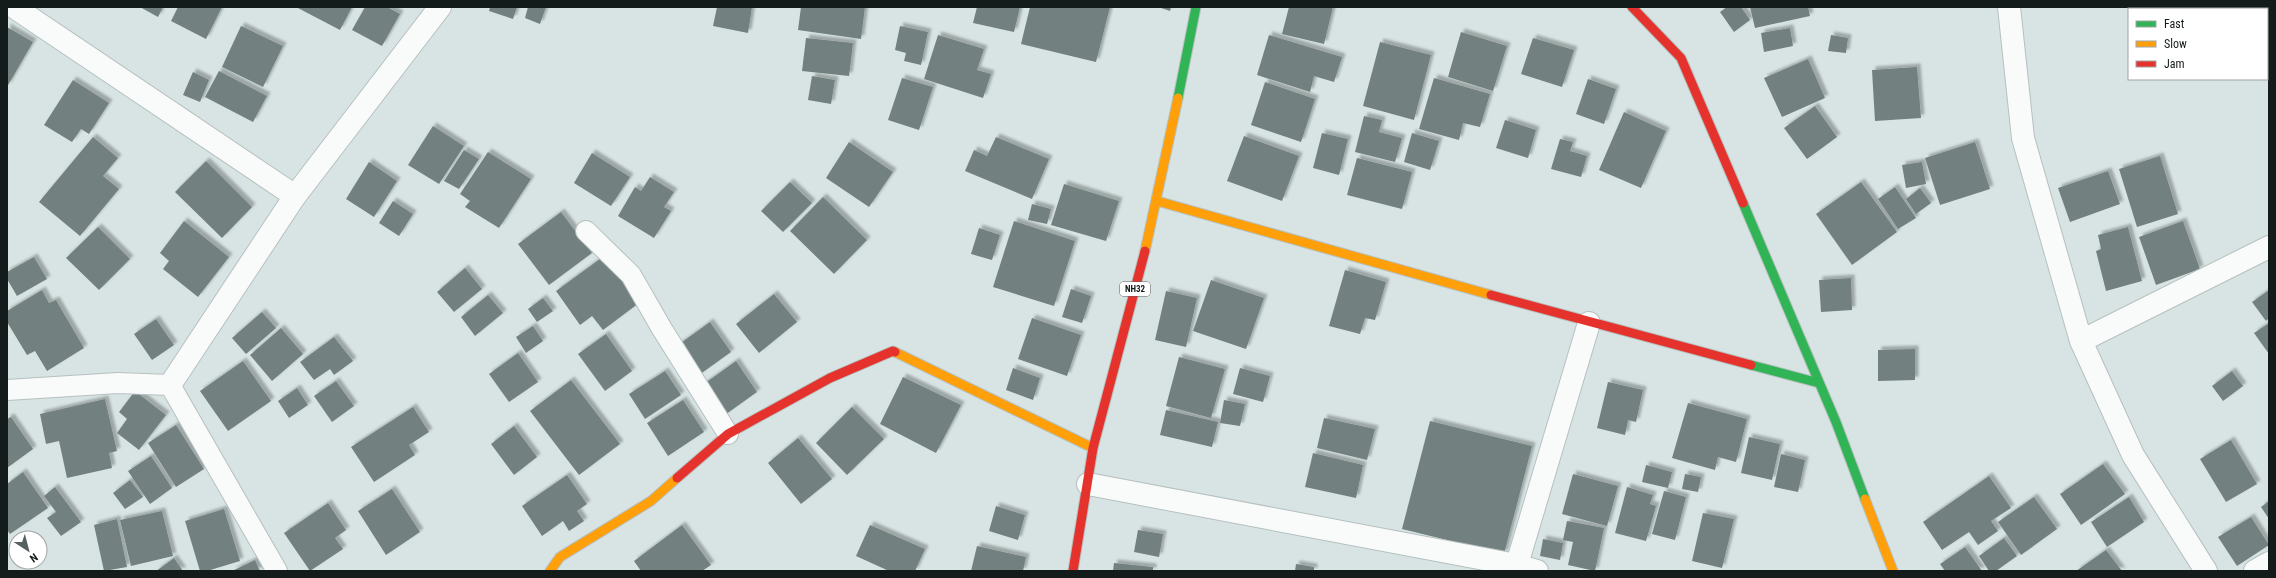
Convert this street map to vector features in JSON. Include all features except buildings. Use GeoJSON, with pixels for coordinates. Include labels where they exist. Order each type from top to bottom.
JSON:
{"type":"FeatureCollection","features":[{"type":"Feature","properties":{"kind":"main road","name":"NH32"},"geometry":{"type":"LineString","coordinates":[[1073,571],[1093,448],[1116,366],[1157,201],[1196,7]]}},
{"type":"Feature","properties":{"kind":"main road"},"geometry":{"type":"LineString","coordinates":[[1632,7],[1681,58],[1819,384],[1893,571]]}},
{"type":"Feature","properties":{"kind":"main road"},"geometry":{"type":"LineString","coordinates":[[1157,201],[1589,323],[1819,384]]}},
{"type":"Feature","properties":{"kind":"main road"},"geometry":{"type":"LineString","coordinates":[[550,571],[560,557],[651,501],[728,434],[830,378],[893,351],[1093,448]]}},
{"type":"Feature","properties":{"kind":"street"},"geometry":{"type":"LineString","coordinates":[[14,7],[295,196]]}},
{"type":"Feature","properties":{"kind":"street"},"geometry":{"type":"LineString","coordinates":[[170,385],[295,196],[440,7]]}},
{"type":"Feature","properties":{"kind":"street"},"geometry":{"type":"LineString","coordinates":[[2009,7],[2023,138],[2081,341],[2133,454],[2206,571]]}},
{"type":"Feature","properties":{"kind":"street"},"geometry":{"type":"LineString","coordinates":[[2081,341],[2269,247]]}},
{"type":"Feature","properties":{"kind":"street"},"geometry":{"type":"LineString","coordinates":[[1515,568],[1589,323]]}},
{"type":"Feature","properties":{"kind":"street"},"geometry":{"type":"LineString","coordinates":[[1088,484],[1515,568],[1537,571]]}},
{"type":"Feature","properties":{"kind":"street"},"geometry":{"type":"LineString","coordinates":[[2255,571],[2269,563]]}},
{"type":"Feature","properties":{"kind":"lane"},"geometry":{"type":"LineString","coordinates":[[586,231],[632,275],[662,329],[728,434]]}},
{"type":"Feature","properties":{"kind":"lane"},"geometry":{"type":"LineString","coordinates":[[7,390],[118,383],[170,385],[277,571]]}},
{"type":"Feature","properties":{"kind":"traffic: fast"},"geometry":{"type":"LineString","coordinates":[[1178,98],[1196,7]]}},
{"type":"Feature","properties":{"kind":"traffic: fast"},"geometry":{"type":"LineString","coordinates":[[1743,203],[1836,422],[1865,499]]}},
{"type":"Feature","properties":{"kind":"traffic: fast"},"geometry":{"type":"LineString","coordinates":[[1751,365],[1819,383]]}},
{"type":"Feature","properties":{"kind":"traffic: slow"},"geometry":{"type":"LineString","coordinates":[[1145,251],[1178,98]]}},
{"type":"Feature","properties":{"kind":"traffic: slow"},"geometry":{"type":"LineString","coordinates":[[1157,201],[1491,295]]}},
{"type":"Feature","properties":{"kind":"traffic: slow"},"geometry":{"type":"LineString","coordinates":[[895,352],[1093,448]]}},
{"type":"Feature","properties":{"kind":"traffic: slow"},"geometry":{"type":"LineString","coordinates":[[550,571],[560,557],[651,501],[677,478]]}},
{"type":"Feature","properties":{"kind":"traffic: slow"},"geometry":{"type":"LineString","coordinates":[[1865,499],[1893,571]]}},
{"type":"Feature","properties":{"kind":"traffic: jam"},"geometry":{"type":"LineString","coordinates":[[1632,7],[1681,58],[1743,203]]}},
{"type":"Feature","properties":{"kind":"traffic: jam"},"geometry":{"type":"LineString","coordinates":[[1073,571],[1093,448],[1145,251]]}},
{"type":"Feature","properties":{"kind":"traffic: jam"},"geometry":{"type":"LineString","coordinates":[[1491,295],[1751,365]]}},
{"type":"Feature","properties":{"kind":"traffic: jam"},"geometry":{"type":"LineString","coordinates":[[677,478],[728,434],[830,378],[893,351],[895,352]]}}]}
